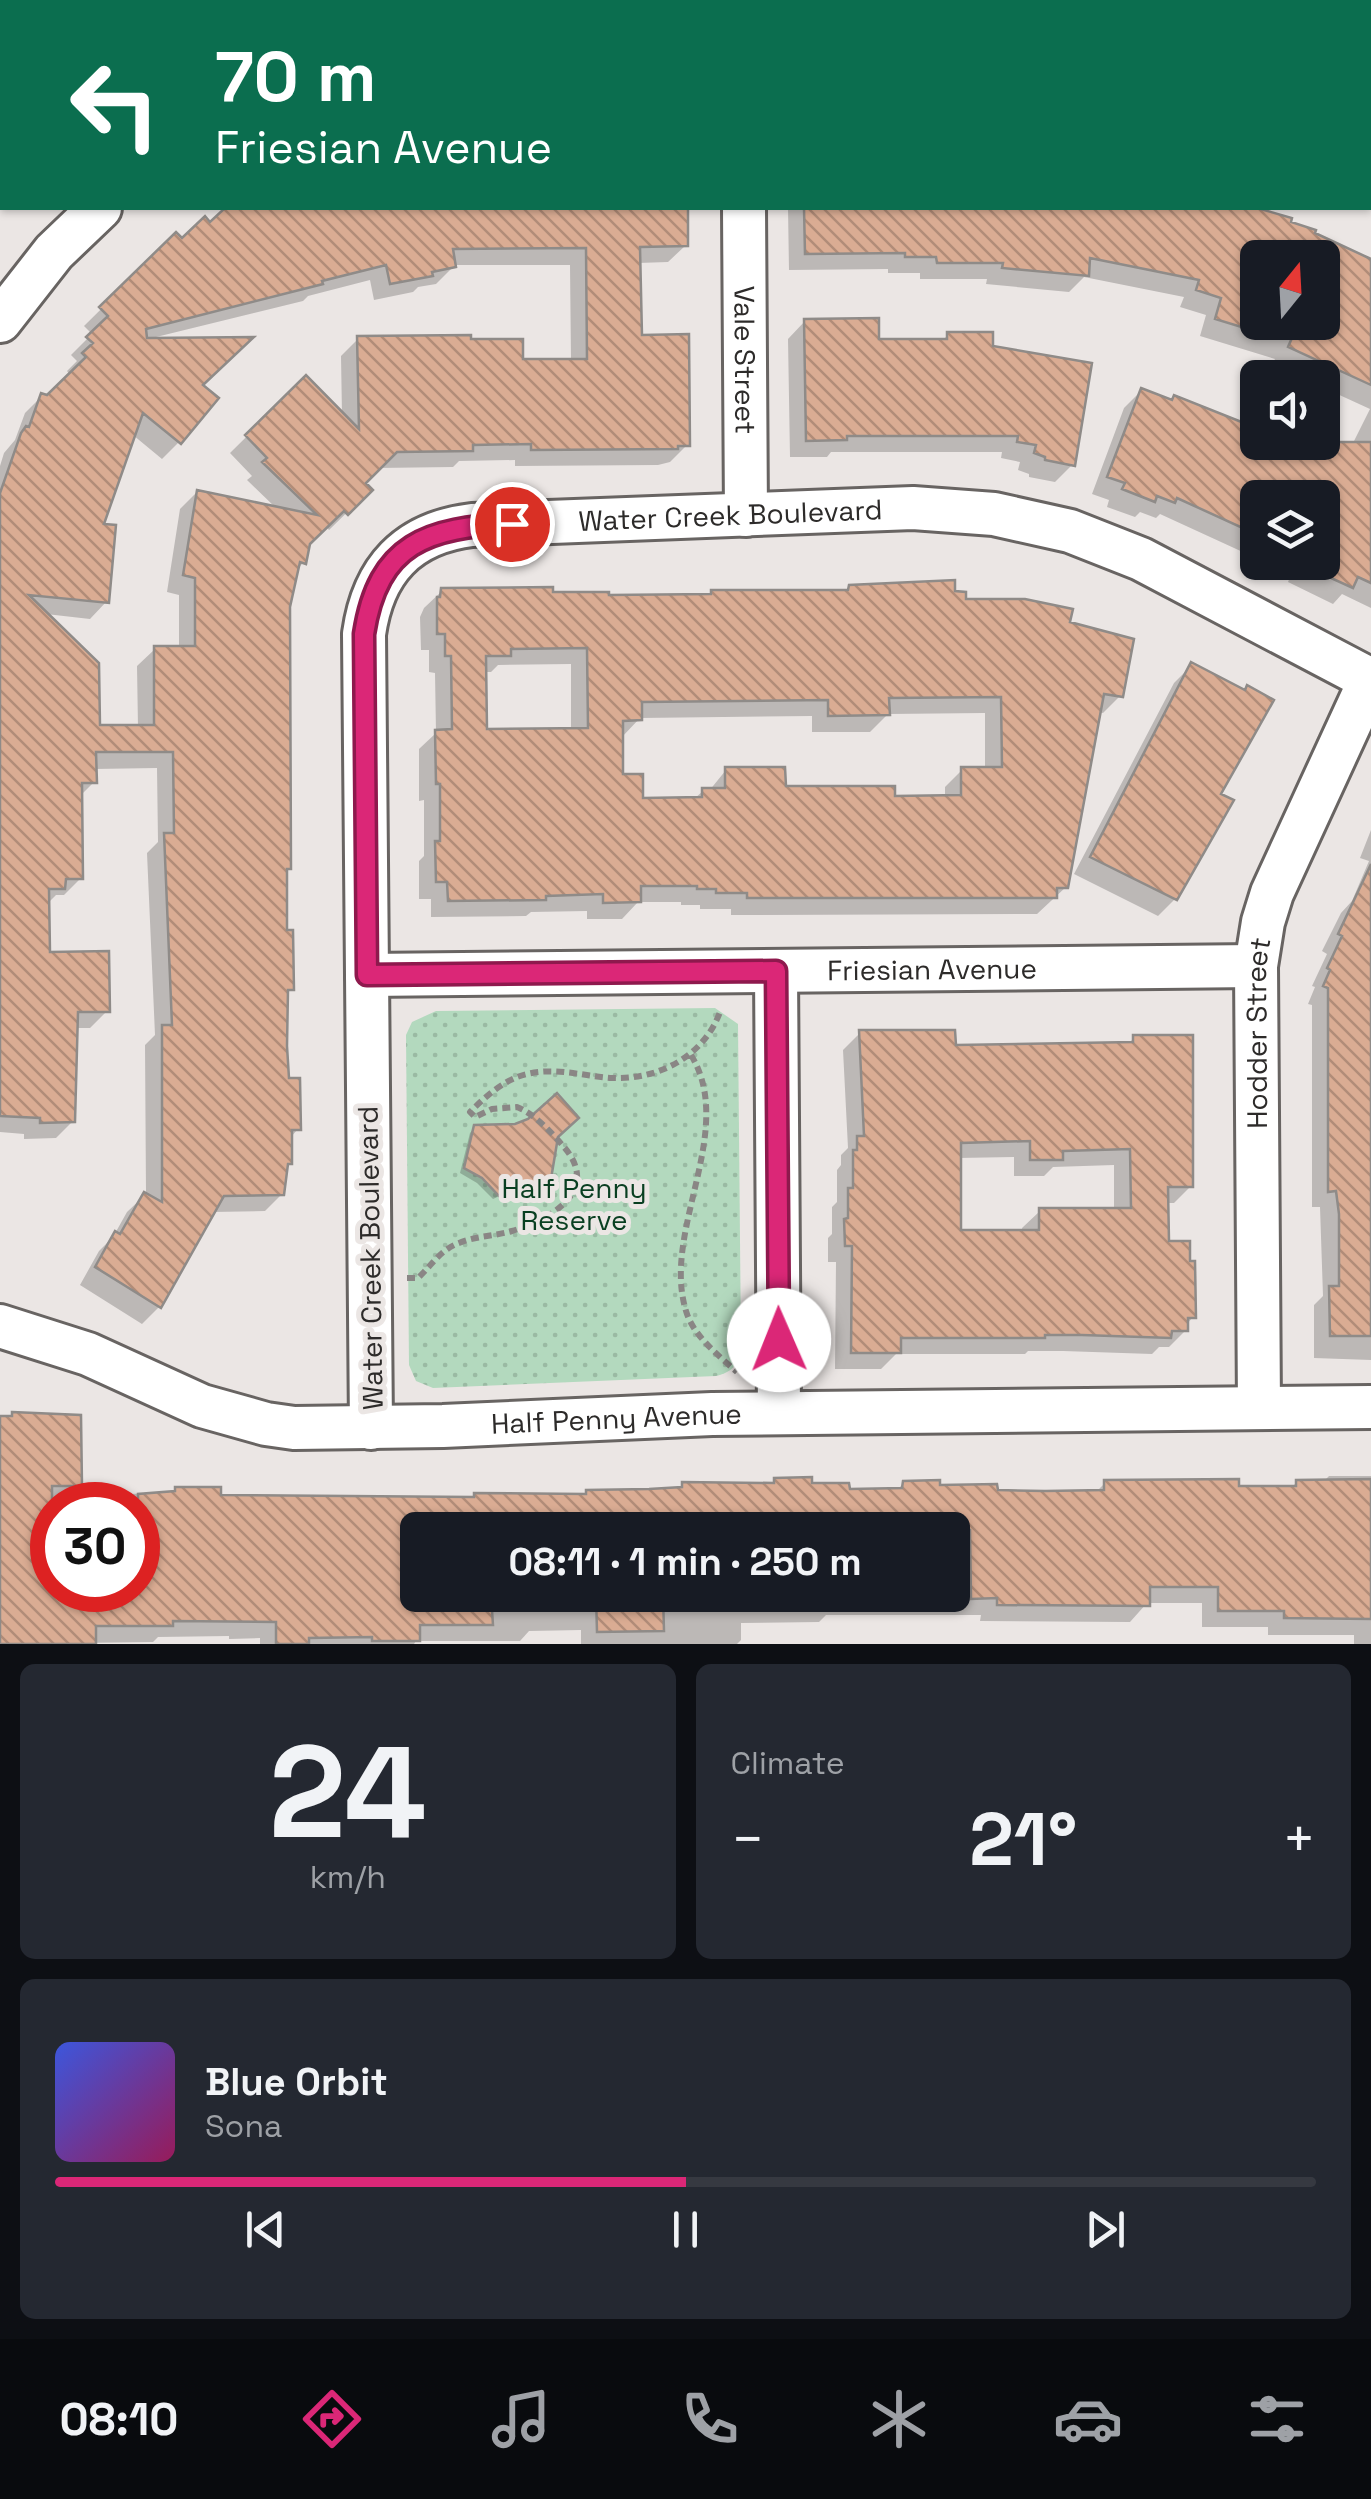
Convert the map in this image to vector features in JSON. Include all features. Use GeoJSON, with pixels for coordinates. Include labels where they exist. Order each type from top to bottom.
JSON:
{"type":"FeatureCollection","features":[{"type":"Feature","properties":{"kind":"street"},"geometry":{"type":"LineString","coordinates":[[0,321],[54,252],[98,210]]}},
{"type":"Feature","properties":{"kind":"street","name":"Vale Street"},"geometry":{"type":"LineString","coordinates":[[744,210],[746,515]]}},
{"type":"Feature","properties":{"kind":"street","name":"Water Creek Boulevard"},"geometry":{"type":"LineString","coordinates":[[371,1428],[364,634],[373,593],[390,566],[414,544],[452,528],[953,509],[1034,521],[1141,559],[1371,680]]}},
{"type":"Feature","properties":{"kind":"street","name":"Hodder Street"},"geometry":{"type":"LineString","coordinates":[[1258,1408],[1256,966],[1272,893],[1371,680]]}},
{"type":"Feature","properties":{"kind":"street","name":"Friesian Avenue"},"geometry":{"type":"LineString","coordinates":[[367,975],[1256,966]]}},
{"type":"Feature","properties":{"kind":"street"},"geometry":{"type":"LineString","coordinates":[[776,971],[779,1413]]}},
{"type":"Feature","properties":{"kind":"street","name":"Half Penny Avenue"},"geometry":{"type":"LineString","coordinates":[[0,1326],[88,1354],[202,1406],[238,1418],[294,1428],[779,1413],[1371,1407]]}},
{"type":"Feature","properties":{"kind":"path"},"geometry":{"type":"LineString","coordinates":[[405,1278],[418,1278],[440,1253],[456,1244],[532,1223],[556,1209],[578,1187],[580,1172],[576,1164],[550,1132],[517,1108],[492,1109],[475,1117],[470,1112],[482,1100],[505,1082],[525,1074],[557,1071],[632,1077],[669,1066],[690,1056],[710,1033],[726,994],[776,971]]}},
{"type":"Feature","properties":{"kind":"path"},"geometry":{"type":"LineString","coordinates":[[690,1056],[702,1076],[704,1103],[698,1184],[680,1258],[684,1301],[692,1324],[737,1372]]}},
{"type":"Feature","properties":{"kind":"green space","name":"Half Penny Reserve"},"geometry":{"type":"Polygon","coordinates":[[[715,1008],[738,1024],[741,1346],[734,1366],[716,1376],[433,1388],[416,1381],[409,1365],[406,1035],[412,1022],[436,1011],[715,1008]]]}},
{"type":"Feature","properties":{"kind":"building"},"geometry":{"type":"Polygon","coordinates":[[[223,210],[688,210],[688,246],[640,247],[642,335],[689,334],[690,446],[531,450],[531,444],[473,445],[473,451],[397,452],[366,483],[373,490],[310,544],[306,564],[300,562],[290,607],[291,869],[287,869],[287,930],[293,930],[294,990],[288,990],[287,1046],[289,1078],[300,1078],[301,1130],[292,1130],[292,1164],[288,1164],[284,1195],[224,1196],[161,1308],[95,1267],[144,1192],[162,1202],[162,1025],[172,1025],[164,833],[174,833],[173,752],[96,752],[97,783],[82,783],[83,879],[66,879],[65,889],[49,889],[50,952],[109,951],[110,1012],[78,1012],[75,1122],[40,1123],[40,1118],[0,1116],[0,493],[21,433],[29,427],[41,393],[47,395],[86,357],[82,353],[93,343],[86,337],[108,316],[99,307],[176,232],[182,238],[205,216],[210,222],[223,210]],[[586,248],[453,249],[456,267],[432,272],[433,276],[390,284],[386,265],[146,329],[147,338],[254,337],[203,385],[219,398],[181,444],[143,413],[104,524],[116,525],[109,603],[29,595],[99,663],[100,725],[154,725],[154,646],[195,646],[195,578],[183,575],[197,490],[317,515],[262,462],[267,458],[245,435],[306,375],[359,429],[357,336],[471,335],[471,339],[523,339],[523,359],[587,359],[586,248]]]}},
{"type":"Feature","properties":{"kind":"building"},"geometry":{"type":"Polygon","coordinates":[[[804,210],[1264,210],[1292,218],[1291,222],[1316,230],[1315,233],[1330,240],[1240,240],[1240,327],[1215,319],[1221,298],[1196,290],[1199,280],[1090,258],[1089,276],[1002,268],[1003,263],[937,263],[936,257],[905,257],[905,253],[805,254],[804,210]]]}},
{"type":"Feature","properties":{"kind":"building"},"geometry":{"type":"Polygon","coordinates":[[[1340,245],[1371,259],[1371,385],[1340,371],[1340,360],[1316,360],[1288,347],[1291,340],[1340,340],[1340,245]]]}},
{"type":"Feature","properties":{"kind":"building"},"geometry":{"type":"Polygon","coordinates":[[[879,318],[879,339],[947,339],[947,332],[993,332],[993,346],[1092,363],[1075,466],[1045,460],[1034,453],[1036,445],[1017,442],[1018,436],[847,436],[847,440],[806,441],[804,319],[879,318]]]}},
{"type":"Feature","properties":{"kind":"building"},"geometry":{"type":"Polygon","coordinates":[[[1141,388],[1172,400],[1174,395],[1240,421],[1240,460],[1340,460],[1340,442],[1371,442],[1371,583],[1358,577],[1353,588],[1335,580],[1340,580],[1340,480],[1240,480],[1240,527],[1177,498],[1175,503],[1157,496],[1155,502],[1122,489],[1125,483],[1107,477],[1141,388]]]}},
{"type":"Feature","properties":{"kind":"building"},"geometry":{"type":"Polygon","coordinates":[[[955,580],[955,591],[966,592],[966,599],[1025,599],[1073,609],[1070,622],[1134,639],[1123,697],[1104,694],[1068,888],[1057,888],[1057,898],[747,898],[747,893],[716,893],[716,889],[697,886],[641,886],[641,902],[603,903],[603,894],[546,896],[546,900],[448,901],[447,882],[436,882],[435,841],[440,841],[440,784],[436,784],[435,730],[452,729],[451,656],[445,656],[445,634],[437,634],[437,597],[441,588],[553,587],[553,592],[609,595],[848,590],[849,585],[955,580]],[[587,648],[511,649],[511,656],[486,656],[487,729],[588,728],[587,648]],[[1001,697],[889,698],[890,715],[828,716],[828,700],[642,702],[642,720],[623,721],[623,774],[643,774],[643,798],[702,797],[702,788],[725,788],[725,767],[785,767],[786,786],[895,786],[895,796],[961,795],[961,767],[1002,767],[1001,697]]]}},
{"type":"Feature","properties":{"kind":"building"},"geometry":{"type":"Polygon","coordinates":[[[1191,662],[1274,700],[1221,794],[1234,800],[1177,900],[1090,857],[1191,662]]]}},
{"type":"Feature","properties":{"kind":"building"},"geometry":{"type":"Polygon","coordinates":[[[1371,864],[1371,1336],[1330,1336],[1329,1286],[1339,1286],[1339,1214],[1336,1191],[1328,1192],[1328,988],[1323,986],[1342,936],[1338,934],[1371,864]]]}},
{"type":"Feature","properties":{"kind":"building"},"geometry":{"type":"Polygon","coordinates":[[[859,1030],[955,1030],[956,1045],[1133,1042],[1133,1035],[1193,1035],[1193,1187],[1168,1187],[1169,1241],[1190,1241],[1190,1261],[1195,1261],[1196,1318],[1188,1318],[1188,1331],[1172,1331],[1171,1338],[901,1338],[901,1353],[851,1353],[852,1246],[845,1246],[844,1219],[848,1218],[848,1188],[853,1188],[853,1150],[857,1150],[857,1136],[864,1136],[859,1030]],[[1030,1141],[961,1143],[961,1230],[1039,1230],[1039,1208],[1131,1208],[1130,1149],[1063,1151],[1063,1160],[1030,1160],[1030,1141]]]}},
{"type":"Feature","properties":{"kind":"building"},"geometry":{"type":"Polygon","coordinates":[[[557,1093],[579,1118],[558,1137],[550,1185],[523,1185],[499,1196],[482,1178],[464,1168],[474,1125],[515,1124],[528,1119],[557,1093]]]}},
{"type":"Feature","properties":{"kind":"building"},"geometry":{"type":"Polygon","coordinates":[[[12,1412],[81,1415],[82,1482],[30,1482],[30,1612],[160,1612],[160,1492],[175,1491],[175,1487],[221,1487],[221,1495],[474,1497],[474,1493],[586,1494],[586,1490],[682,1487],[682,1482],[774,1483],[774,1478],[812,1477],[812,1483],[849,1483],[850,1489],[902,1488],[903,1481],[940,1480],[940,1485],[997,1484],[998,1490],[1045,1491],[1104,1490],[1104,1480],[1239,1479],[1239,1486],[1296,1486],[1296,1480],[1371,1479],[1371,1619],[1284,1618],[1284,1611],[1218,1611],[1218,1587],[1150,1587],[1150,1606],[997,1605],[997,1598],[971,1599],[970,1512],[400,1512],[400,1612],[492,1612],[493,1625],[420,1625],[420,1641],[309,1638],[309,1644],[276,1644],[276,1622],[173,1621],[173,1626],[96,1626],[96,1644],[0,1644],[0,1416],[12,1416],[12,1412]]]}},
{"type":"Feature","properties":{"kind":"building"},"geometry":{"type":"Polygon","coordinates":[[[596,1612],[663,1612],[664,1631],[597,1632],[596,1612]]]}},
{"type":"Feature","properties":{"kind":"route"},"geometry":{"type":"LineString","coordinates":[[512,524],[472,525],[432,534],[397,558],[373,593],[364,634],[367,975],[776,971],[779,1340]]}}]}
